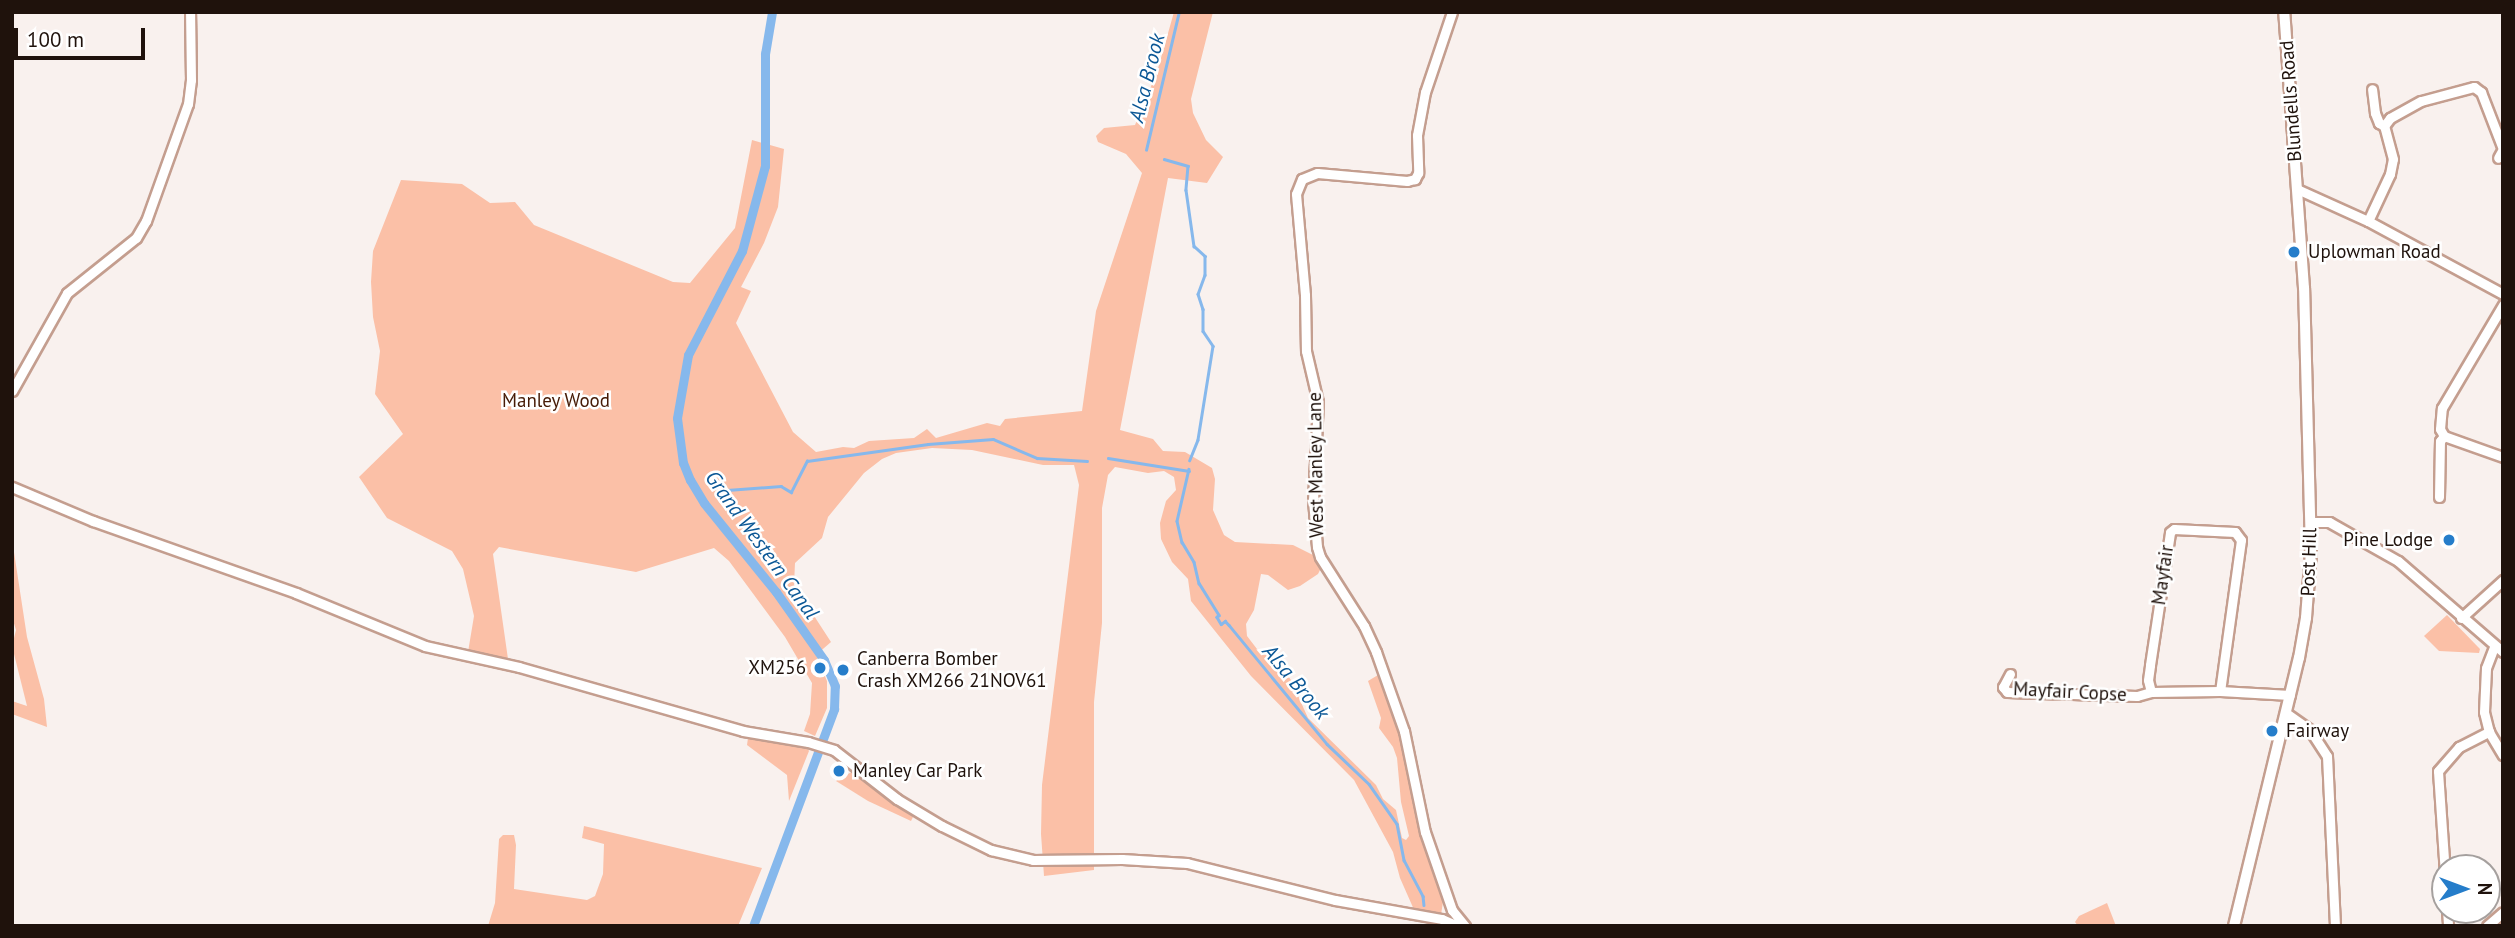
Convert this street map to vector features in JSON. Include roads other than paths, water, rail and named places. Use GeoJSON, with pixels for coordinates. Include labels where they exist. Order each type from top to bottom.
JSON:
{"type":"FeatureCollection","features":[{"type":"Feature","properties":{"kind":"street"},"geometry":{"type":"LineString","coordinates":[[12,391],[68,293],[136,238],[146,221],[188,104],[191,80],[190,12]]}},
{"type":"Feature","properties":{"kind":"street","name":"West Manley Lane"},"geometry":{"type":"LineString","coordinates":[[1452,12],[1425,92],[1417,135],[1418,173],[1415,178],[1407,181],[1317,173],[1303,179],[1296,194],[1305,295],[1306,351],[1318,402],[1313,486],[1317,547],[1320,557],[1376,652],[1404,731],[1425,832],[1451,910],[1465,926]]}},
{"type":"Feature","properties":{"kind":"street","name":"Blundells Road"},"geometry":{"type":"LineString","coordinates":[[2284,12],[2297,189]]}},
{"type":"Feature","properties":{"kind":"street"},"geometry":{"type":"LineString","coordinates":[[2384,126],[2390,118],[2421,101],[2474,86],[2481,92],[2503,149],[2498,158]]}},
{"type":"Feature","properties":{"kind":"street"},"geometry":{"type":"LineString","coordinates":[[2368,221],[2393,166],[2384,126],[2379,123],[2375,113],[2372,89]]}},
{"type":"Feature","properties":{"kind":"street"},"geometry":{"type":"LineString","coordinates":[[2297,189],[2368,221],[2503,294]]}},
{"type":"Feature","properties":{"kind":"street","name":"Post Hill"},"geometry":{"type":"LineString","coordinates":[[2234,926],[2286,713],[2306,618],[2311,522],[2307,343],[2297,189]]}},
{"type":"Feature","properties":{"kind":"street"},"geometry":{"type":"LineString","coordinates":[[2444,436],[2440,418],[2445,398],[2503,305]]}},
{"type":"Feature","properties":{"kind":"street"},"geometry":{"type":"LineString","coordinates":[[2444,436],[2503,457]]}},
{"type":"Feature","properties":{"kind":"street"},"geometry":{"type":"LineString","coordinates":[[2439,497],[2435,481],[2440,441],[2444,436]]}},
{"type":"Feature","properties":{"kind":"street"},"geometry":{"type":"LineString","coordinates":[[12,488],[93,521],[296,593],[425,646],[519,667],[743,730],[808,742],[834,750],[897,799],[942,826],[991,850],[1033,860],[1146,859],[1187,863],[1335,900],[1442,919],[1458,926]]}},
{"type":"Feature","properties":{"kind":"street"},"geometry":{"type":"LineString","coordinates":[[2311,522],[2329,522],[2398,561],[2498,649],[2486,668],[2483,691],[2489,732],[2503,755]]}},
{"type":"Feature","properties":{"kind":"street","name":"Mayfair"},"geometry":{"type":"LineString","coordinates":[[2151,692],[2149,672],[2169,531],[2174,529],[2235,532],[2241,540],[2220,691]]}},
{"type":"Feature","properties":{"kind":"street"},"geometry":{"type":"LineString","coordinates":[[2461,618],[2503,580]]}},
{"type":"Feature","properties":{"kind":"street","name":"Mayfair Copse"},"geometry":{"type":"LineString","coordinates":[[2010,674],[2003,687],[2007,692],[2137,696],[2151,692]]}},
{"type":"Feature","properties":{"kind":"street"},"geometry":{"type":"LineString","coordinates":[[2151,692],[2220,691],[2290,695]]}},
{"type":"Feature","properties":{"kind":"street"},"geometry":{"type":"LineString","coordinates":[[2286,713],[2310,730],[2328,756],[2335,926]]}},
{"type":"Feature","properties":{"kind":"street"},"geometry":{"type":"LineString","coordinates":[[2444,854],[2438,771],[2459,747],[2489,732]]}},
{"type":"Feature","properties":{"kind":"street"},"geometry":{"type":"LineString","coordinates":[[1442,919],[1451,910]]}},
{"type":"Feature","properties":{"kind":"street"},"geometry":{"type":"LineString","coordinates":[[2487,926],[2503,912]]}},
{"type":"Feature","properties":{"kind":"waterway","name":"Grand Western Canal"},"geometry":{"type":"LineString","coordinates":[[753,926],[834,709],[835,686],[824,660],[776,592],[704,503],[690,480],[683,463],[677,418],[688,355],[742,251],[765,166],[765,54],[772,12]]}},
{"type":"Feature","properties":{"kind":"waterway","name":"Alsa Brook"},"geometry":{"type":"LineString","coordinates":[[1146,150],[1179,12]]}},
{"type":"Feature","properties":{"kind":"waterway","name":"Alsa Brook"},"geometry":{"type":"LineString","coordinates":[[1164,159],[1188,166],[1186,190],[1194,246],[1205,256],[1205,275],[1198,294],[1203,309],[1203,331],[1213,346],[1198,440],[1190,460]]}},
{"type":"Feature","properties":{"kind":"waterway"},"geometry":{"type":"LineString","coordinates":[[727,490],[781,486],[791,492],[807,461],[928,444],[993,439],[1037,458],[1087,461]]}},
{"type":"Feature","properties":{"kind":"waterway"},"geometry":{"type":"LineString","coordinates":[[1108,458],[1189,471]]}},
{"type":"Feature","properties":{"kind":"waterway","name":"Alsa Brook"},"geometry":{"type":"LineString","coordinates":[[1189,469],[1177,521],[1182,542],[1194,562],[1199,583],[1219,615],[1217,617],[1221,624],[1225,621],[1229,625],[1327,744],[1369,784],[1397,824],[1404,860],[1423,896],[1424,905]]}},
{"type":"Feature","properties":{"kind":"place","name":"Uplowman Road"},"geometry":{"type":"Point","coordinates":[2294,252]}},
{"type":"Feature","properties":{"kind":"place","name":"Pine Lodge"},"geometry":{"type":"Point","coordinates":[2449,540]}},
{"type":"Feature","properties":{"kind":"place","name":"XM256"},"geometry":{"type":"Point","coordinates":[820,668]}},
{"type":"Feature","properties":{"kind":"place","name":"Canberra Bomber Crash XM266 21NOV61"},"geometry":{"type":"Point","coordinates":[843,670]}},
{"type":"Feature","properties":{"kind":"place","name":"Fairway"},"geometry":{"type":"Point","coordinates":[2272,731]}},
{"type":"Feature","properties":{"kind":"place","name":"Manley Car Park"},"geometry":{"type":"Point","coordinates":[839,771]}},
{"type":"Feature","properties":{"kind":"park label","name":"Manley Wood"},"geometry":{"type":"Point","coordinates":[556,401]}}]}
